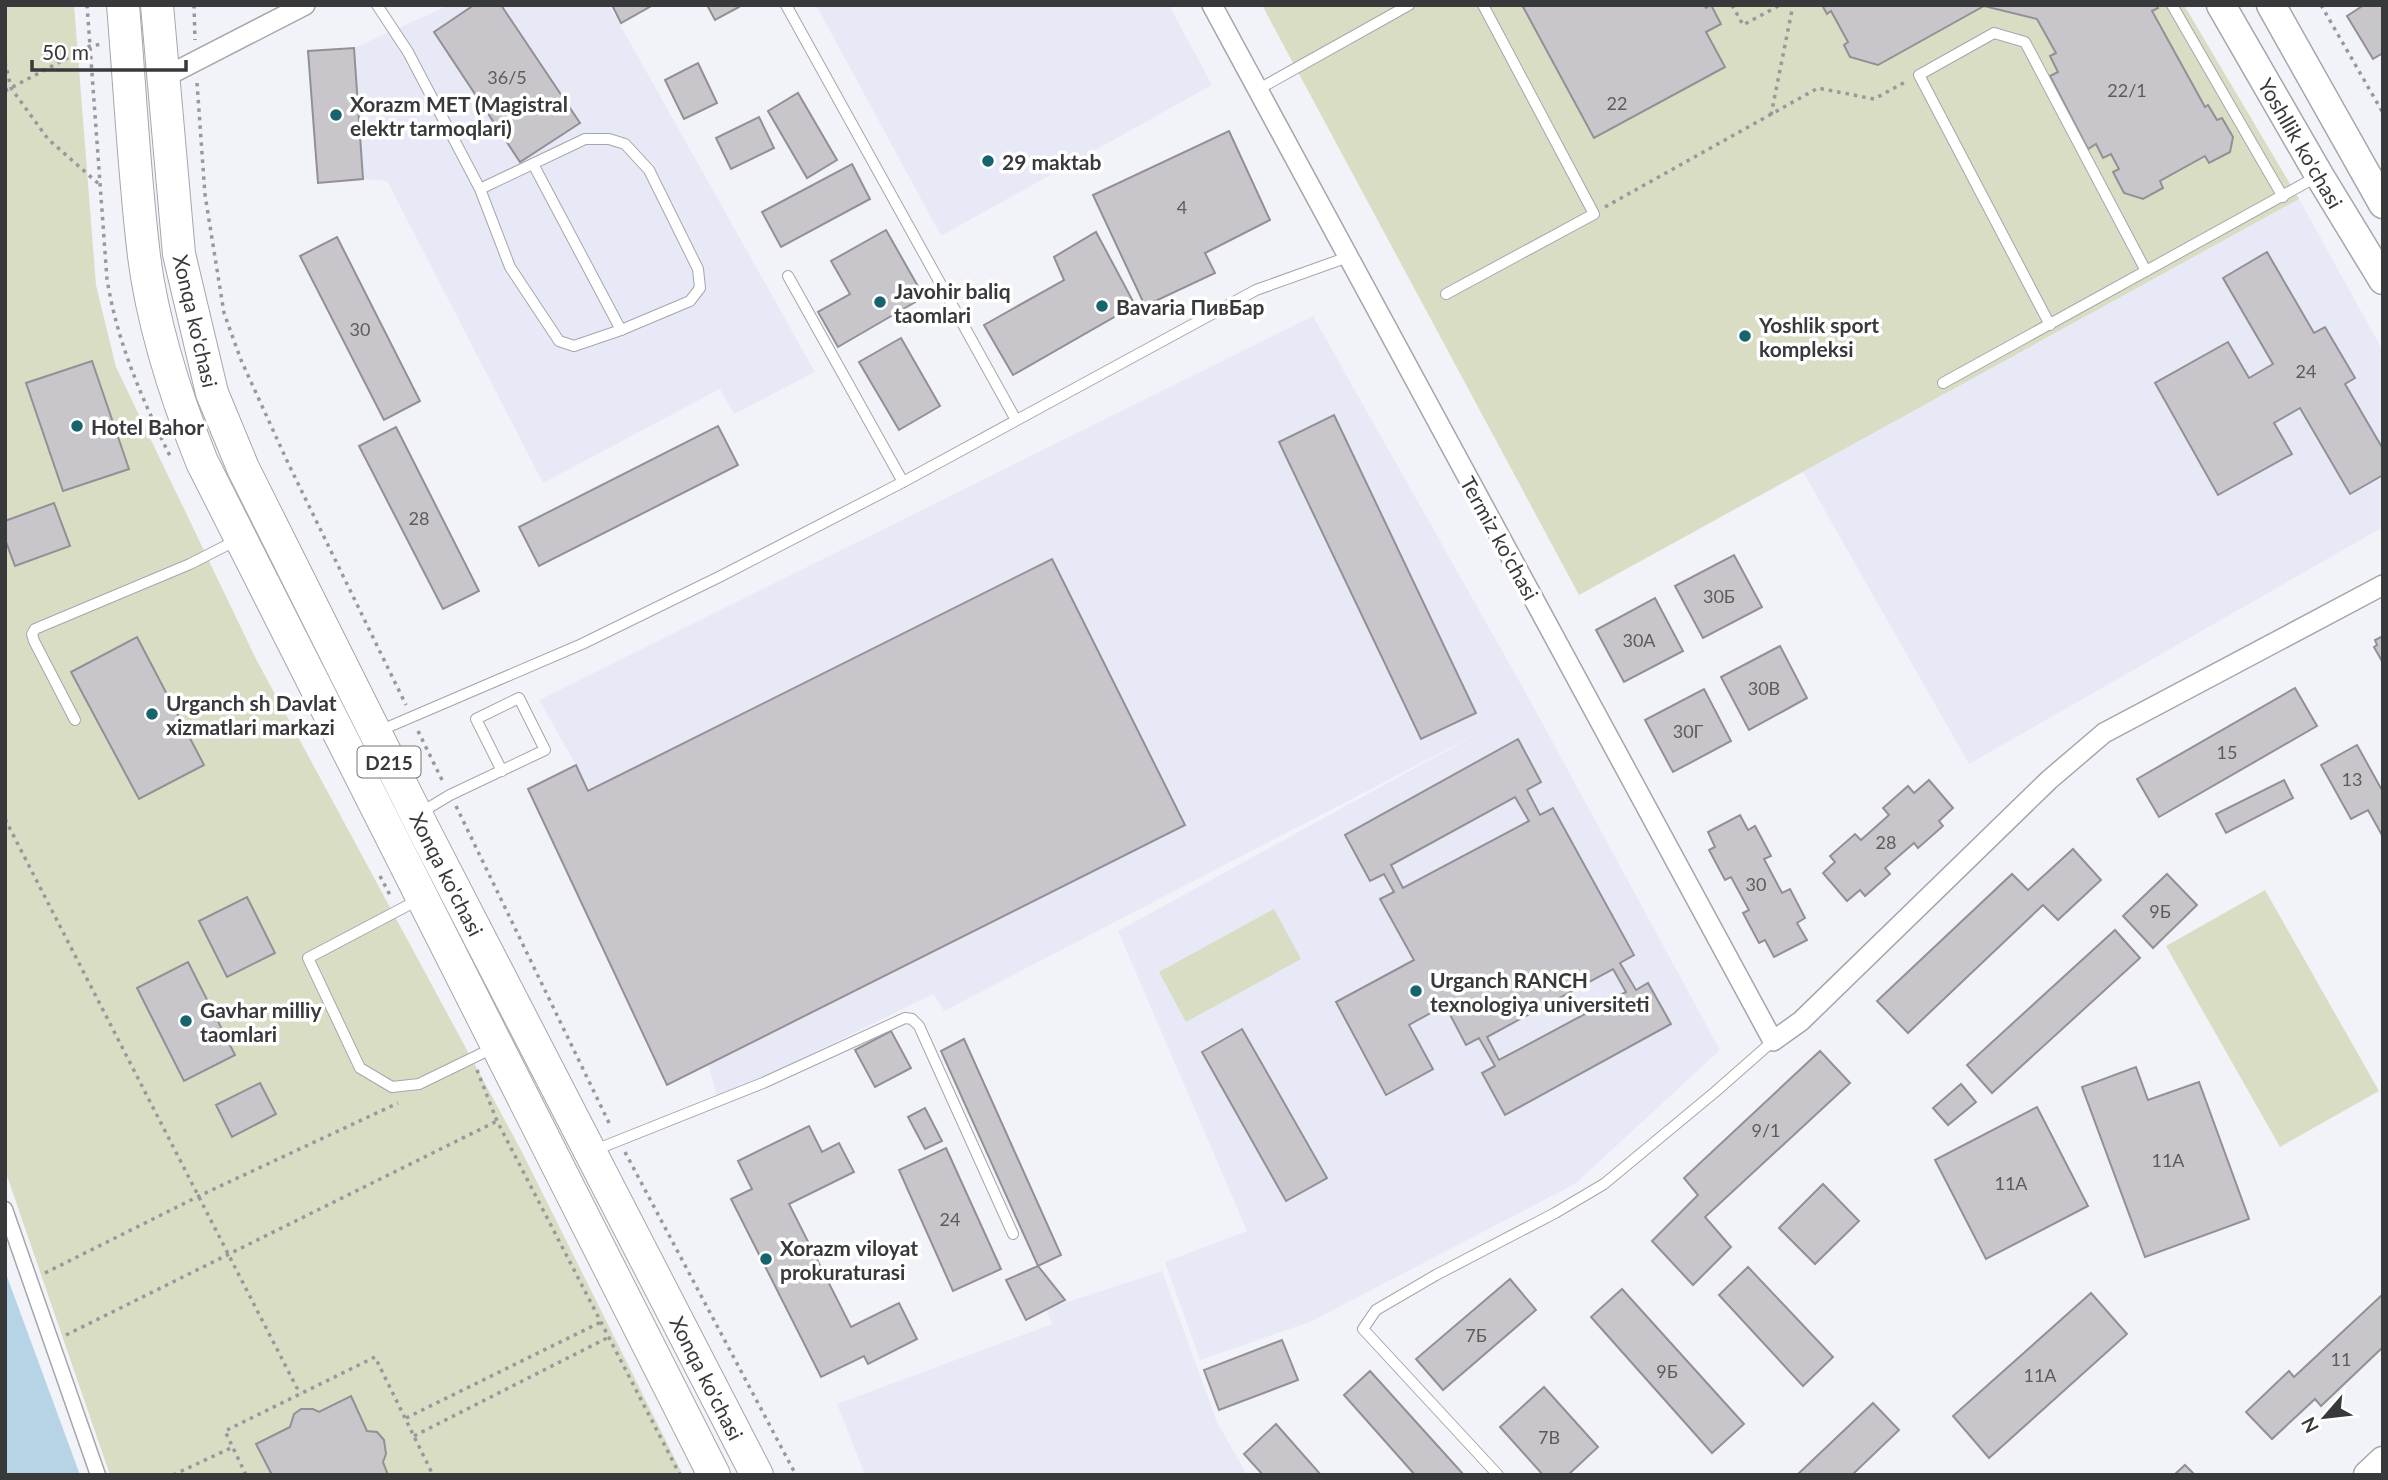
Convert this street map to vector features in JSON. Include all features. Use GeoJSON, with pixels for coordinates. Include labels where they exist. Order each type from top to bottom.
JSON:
{"type":"FeatureCollection","features":[{"type":"Feature","properties":{"kind":"main road","name":"Xonqa ko'chasi"},"geometry":{"type":"LineString","coordinates":[[124,5],[145,258],[161,336],[180,407],[202,462],[714,1475]]}},
{"type":"Feature","properties":{"kind":"main road","name":"Xonqa ko'chasi"},"geometry":{"type":"LineString","coordinates":[[157,5],[179,254],[212,393],[243,468],[420,822],[605,1146],[757,1475]]}},
{"type":"Feature","properties":{"kind":"main road","name":"Yoshllik ko'chasi"},"geometry":{"type":"LineString","coordinates":[[2221,5],[2383,280]]}},
{"type":"Feature","properties":{"kind":"main road","name":"Yoshllik ko'chasi"},"geometry":{"type":"LineString","coordinates":[[2272,5],[2383,204]]}},
{"type":"Feature","properties":{"kind":"main road"},"geometry":{"type":"LineString","coordinates":[[394,843],[420,822]]}},
{"type":"Feature","properties":{"kind":"main road"},"geometry":{"type":"LineString","coordinates":[[2368,1475],[2383,1461]]}},
{"type":"Feature","properties":{"kind":"street"},"geometry":{"type":"LineString","coordinates":[[163,78],[305,5]]}},
{"type":"Feature","properties":{"kind":"street","name":"Termiz ko'chasi"},"geometry":{"type":"LineString","coordinates":[[1212,5],[1773,1041]]}},
{"type":"Feature","properties":{"kind":"street"},"geometry":{"type":"LineString","coordinates":[[1773,1041],[1801,1021],[2049,780],[2104,733],[2383,585]]}},
{"type":"Feature","properties":{"kind":"street"},"geometry":{"type":"LineString","coordinates":[[5,1209],[98,1475]]}},
{"type":"Feature","properties":{"kind":"lane"},"geometry":{"type":"LineString","coordinates":[[377,5],[408,52],[480,188],[510,267],[559,341],[573,346],[621,330],[690,301],[701,288],[698,268],[649,170],[625,144],[609,139],[585,139],[480,188]]}},
{"type":"Feature","properties":{"kind":"lane"},"geometry":{"type":"LineString","coordinates":[[786,5],[1016,420]]}},
{"type":"Feature","properties":{"kind":"lane"},"geometry":{"type":"LineString","coordinates":[[1258,90],[1409,5]]}},
{"type":"Feature","properties":{"kind":"lane"},"geometry":{"type":"LineString","coordinates":[[1446,294],[1594,214],[1483,5]]}},
{"type":"Feature","properties":{"kind":"lane"},"geometry":{"type":"LineString","coordinates":[[2172,5],[2283,197]]}},
{"type":"Feature","properties":{"kind":"lane"},"geometry":{"type":"LineString","coordinates":[[2050,325],[1919,75],[1994,33],[2025,42],[2146,271]]}},
{"type":"Feature","properties":{"kind":"lane"},"geometry":{"type":"LineString","coordinates":[[533,164],[621,330]]}},
{"type":"Feature","properties":{"kind":"lane"},"geometry":{"type":"LineString","coordinates":[[1944,383],[2319,175]]}},
{"type":"Feature","properties":{"kind":"lane"},"geometry":{"type":"LineString","coordinates":[[375,733],[582,643],[721,576],[903,482],[1256,290],[1348,257]]}},
{"type":"Feature","properties":{"kind":"lane"},"geometry":{"type":"LineString","coordinates":[[788,276],[903,482]]}},
{"type":"Feature","properties":{"kind":"lane"},"geometry":{"type":"LineString","coordinates":[[75,720],[34,641],[32,635],[35,629],[190,564],[239,539]]}},
{"type":"Feature","properties":{"kind":"lane"},"geometry":{"type":"LineString","coordinates":[[420,822],[450,795],[502,771],[545,750],[519,698],[476,719],[502,771]]}},
{"type":"Feature","properties":{"kind":"lane"},"geometry":{"type":"LineString","coordinates":[[422,898],[308,958],[360,1068],[392,1087],[419,1083],[497,1046]]}},
{"type":"Feature","properties":{"kind":"lane"},"geometry":{"type":"LineString","coordinates":[[605,1146],[762,1083],[905,1018],[912,1019],[919,1026],[1013,1234]]}},
{"type":"Feature","properties":{"kind":"lane"},"geometry":{"type":"LineString","coordinates":[[1498,1475],[1363,1329],[1376,1310],[1604,1184],[1773,1041]]}},
{"type":"Feature","properties":{"kind":"path"},"geometry":{"type":"LineString","coordinates":[[194,5],[195,60],[205,195],[224,313],[241,360],[288,463],[450,795],[605,1146],[796,1475]]}},
{"type":"Feature","properties":{"kind":"path"},"geometry":{"type":"LineString","coordinates":[[1732,5],[1743,25],[1780,5]]}},
{"type":"Feature","properties":{"kind":"path"},"geometry":{"type":"LineString","coordinates":[[1771,115],[1793,5]]}},
{"type":"Feature","properties":{"kind":"path"},"geometry":{"type":"LineString","coordinates":[[2322,5],[2383,113]]}},
{"type":"Feature","properties":{"kind":"path"},"geometry":{"type":"LineString","coordinates":[[5,91],[90,46]]}},
{"type":"Feature","properties":{"kind":"path"},"geometry":{"type":"LineString","coordinates":[[5,62],[10,88],[48,139],[100,185]]}},
{"type":"Feature","properties":{"kind":"path"},"geometry":{"type":"LineString","coordinates":[[1594,214],[1818,88],[1874,99],[1919,75]]}},
{"type":"Feature","properties":{"kind":"path"},"geometry":{"type":"LineString","coordinates":[[5,819],[300,1394]]}},
{"type":"Feature","properties":{"kind":"path"},"geometry":{"type":"LineString","coordinates":[[30,1281],[199,1196],[400,1102]]}},
{"type":"Feature","properties":{"kind":"path"},"geometry":{"type":"LineString","coordinates":[[52,1342],[497,1121]]}},
{"type":"Feature","properties":{"kind":"path"},"geometry":{"type":"LineString","coordinates":[[405,1418],[601,1322]]}},
{"type":"Feature","properties":{"kind":"path"},"geometry":{"type":"LineString","coordinates":[[414,1436],[609,1337]]}},
{"type":"Feature","properties":{"kind":"path"},"geometry":{"type":"LineString","coordinates":[[246,1475],[225,1431],[374,1357],[433,1475]]}},
{"type":"Feature","properties":{"kind":"path"},"geometry":{"type":"LineString","coordinates":[[173,1475],[233,1447]]}},
{"type":"Feature","properties":{"kind":"shaded area"},"geometry":{"type":"Polygon","coordinates":[[[449,5],[609,5],[815,372],[734,414],[720,389],[543,483],[387,181],[363,179],[354,48],[449,5]]]}},
{"type":"Feature","properties":{"kind":"shaded area","name":"29 maktab"},"geometry":{"type":"Polygon","coordinates":[[[816,5],[1169,5],[1212,85],[941,236],[816,5]]]}},
{"type":"Feature","properties":{"kind":"shaded area"},"geometry":{"type":"Polygon","coordinates":[[[2299,199],[2383,351],[2383,527],[1969,764],[1803,472],[2299,199]]]}},
{"type":"Feature","properties":{"kind":"shaded area"},"geometry":{"type":"Polygon","coordinates":[[[1313,316],[1532,704],[1720,1050],[1575,1184],[1310,1322],[1200,1360],[1165,1262],[1247,1231],[1118,931],[1488,728],[944,1011],[933,994],[718,1100],[708,1064],[667,1085],[528,789],[576,765],[539,700],[1313,316]]]}},
{"type":"Feature","properties":{"kind":"shaded area"},"geometry":{"type":"Polygon","coordinates":[[[1162,1271],[1217,1422],[1247,1475],[865,1475],[837,1404],[1052,1324],[1046,1309],[1162,1271]]]}},
{"type":"Feature","properties":{"kind":"green space"},"geometry":{"type":"Polygon","coordinates":[[[5,5],[74,5],[96,285],[116,367],[256,659],[522,1152],[683,1475],[110,1475],[5,1170],[5,5]]]}},
{"type":"Feature","properties":{"kind":"green space","name":"Yoshlik sport kompleksi"},"geometry":{"type":"Polygon","coordinates":[[[1262,5],[2184,5],[2299,199],[1579,595],[1262,5]]]}},
{"type":"Feature","properties":{"kind":"green space"},"geometry":{"type":"Polygon","coordinates":[[[2265,890],[2379,1091],[2280,1147],[2166,946],[2265,890]]]}},
{"type":"Feature","properties":{"kind":"green space"},"geometry":{"type":"Polygon","coordinates":[[[1274,909],[1301,959],[1186,1022],[1159,972],[1274,909]]]}},
{"type":"Feature","properties":{"kind":"water"},"geometry":{"type":"Polygon","coordinates":[[[5,1271],[80,1475],[5,1475],[5,1271]]]}},
{"type":"Feature","properties":{"kind":"building"},"geometry":{"type":"Polygon","coordinates":[[[474,5],[501,5],[580,123],[520,162],[434,32],[474,5]]]}},
{"type":"Feature","properties":{"kind":"building"},"geometry":{"type":"Polygon","coordinates":[[[612,5],[653,5],[621,23],[612,5]]]}},
{"type":"Feature","properties":{"kind":"building"},"geometry":{"type":"Polygon","coordinates":[[[707,5],[738,5],[739,7],[715,20],[707,5]]]}},
{"type":"Feature","properties":{"kind":"building"},"geometry":{"type":"Polygon","coordinates":[[[1522,5],[1704,5],[1706,8],[1711,5],[1721,24],[1706,32],[1725,67],[1594,138],[1522,5]]]}},
{"type":"Feature","properties":{"kind":"building"},"geometry":{"type":"Polygon","coordinates":[[[1822,5],[2156,5],[2158,8],[2152,11],[2205,107],[2208,105],[2217,120],[2222,118],[2233,137],[2230,152],[2209,163],[2205,156],[2160,181],[2163,188],[2143,199],[2124,193],[2113,172],[2119,169],[2111,154],[2103,158],[2096,144],[2088,149],[2050,76],[2058,72],[2050,56],[2056,53],[2037,19],[1984,6],[1878,65],[1850,57],[1844,45],[1848,42],[1831,11],[1827,14],[1822,5]]]}},
{"type":"Feature","properties":{"kind":"building"},"geometry":{"type":"Polygon","coordinates":[[[2364,5],[2383,5],[2383,53],[2373,59],[2347,16],[2364,5]]]}},
{"type":"Feature","properties":{"kind":"building","name":"Xorazm MET (Magistral elektr tarmoqlari)"},"geometry":{"type":"Polygon","coordinates":[[[354,48],[363,179],[318,183],[308,51],[354,48]]]}},
{"type":"Feature","properties":{"kind":"building"},"geometry":{"type":"Polygon","coordinates":[[[698,63],[717,103],[684,119],[665,80],[698,63]]]}},
{"type":"Feature","properties":{"kind":"building"},"geometry":{"type":"Polygon","coordinates":[[[798,93],[837,160],[807,178],[768,111],[798,93]]]}},
{"type":"Feature","properties":{"kind":"building"},"geometry":{"type":"Polygon","coordinates":[[[759,117],[774,148],[731,169],[716,138],[759,117]]]}},
{"type":"Feature","properties":{"kind":"building"},"geometry":{"type":"Polygon","coordinates":[[[1229,131],[1270,220],[1205,253],[1215,273],[1145,306],[1093,195],[1229,131]]]}},
{"type":"Feature","properties":{"kind":"building"},"geometry":{"type":"Polygon","coordinates":[[[852,164],[870,199],[781,247],[762,212],[852,164]]]}},
{"type":"Feature","properties":{"kind":"building"},"geometry":{"type":"Polygon","coordinates":[[[886,230],[924,297],[838,347],[818,312],[850,294],[831,261],[886,230]]]}},
{"type":"Feature","properties":{"kind":"building"},"geometry":{"type":"Polygon","coordinates":[[[1096,232],[1135,305],[1013,375],[984,325],[1064,280],[1054,257],[1096,232]]]}},
{"type":"Feature","properties":{"kind":"building"},"geometry":{"type":"Polygon","coordinates":[[[337,237],[420,401],[384,420],[300,256],[337,237]]]}},
{"type":"Feature","properties":{"kind":"building"},"geometry":{"type":"Polygon","coordinates":[[[2267,252],[2314,333],[2325,327],[2355,378],[2345,384],[2383,449],[2383,475],[2350,494],[2300,408],[2274,423],[2292,454],[2218,495],[2155,383],[2228,342],[2249,378],[2273,364],[2223,278],[2267,252]]]}},
{"type":"Feature","properties":{"kind":"building"},"geometry":{"type":"Polygon","coordinates":[[[901,338],[940,406],[899,430],[859,362],[901,338]]]}},
{"type":"Feature","properties":{"kind":"building","name":"Hotel Bahor"},"geometry":{"type":"Polygon","coordinates":[[[92,361],[129,469],[63,491],[26,383],[92,361]]]}},
{"type":"Feature","properties":{"kind":"building"},"geometry":{"type":"Polygon","coordinates":[[[1334,415],[1476,713],[1421,739],[1279,442],[1334,415]]]}},
{"type":"Feature","properties":{"kind":"building"},"geometry":{"type":"Polygon","coordinates":[[[718,426],[738,465],[539,566],[519,527],[718,426]]]}},
{"type":"Feature","properties":{"kind":"building"},"geometry":{"type":"Polygon","coordinates":[[[396,427],[479,591],[443,609],[359,446],[396,427]]]}},
{"type":"Feature","properties":{"kind":"building"},"geometry":{"type":"Polygon","coordinates":[[[54,503],[70,546],[15,566],[5,539],[5,521],[54,503]]]}},
{"type":"Feature","properties":{"kind":"building"},"geometry":{"type":"Polygon","coordinates":[[[1734,555],[1762,607],[1703,638],[1675,586],[1734,555]]]}},
{"type":"Feature","properties":{"kind":"building"},"geometry":{"type":"Polygon","coordinates":[[[1052,559],[1185,825],[667,1085],[528,789],[576,765],[588,791],[1052,559]]]}},
{"type":"Feature","properties":{"kind":"building"},"geometry":{"type":"Polygon","coordinates":[[[1655,598],[1683,651],[1624,682],[1596,630],[1655,598]]]}},
{"type":"Feature","properties":{"kind":"building"},"geometry":{"type":"Polygon","coordinates":[[[2383,636],[2383,663],[2374,647],[2377,645],[2375,640],[2383,636]]]}},
{"type":"Feature","properties":{"kind":"building"},"geometry":{"type":"Polygon","coordinates":[[[137,637],[204,765],[139,799],[71,672],[137,637]]]}},
{"type":"Feature","properties":{"kind":"building"},"geometry":{"type":"Polygon","coordinates":[[[1780,646],[1807,698],[1749,730],[1721,677],[1780,646]]]}},
{"type":"Feature","properties":{"kind":"building"},"geometry":{"type":"Polygon","coordinates":[[[2295,688],[2317,726],[2159,817],[2137,779],[2295,688]]]}},
{"type":"Feature","properties":{"kind":"building"},"geometry":{"type":"Polygon","coordinates":[[[1704,689],[1731,741],[1673,772],[1645,720],[1704,689]]]}},
{"type":"Feature","properties":{"kind":"building"},"geometry":{"type":"Polygon","coordinates":[[[1518,739],[1541,782],[1527,790],[1540,815],[1553,808],[1634,955],[1620,963],[1636,990],[1648,983],[1671,1024],[1505,1115],[1482,1073],[1495,1066],[1479,1038],[1466,1045],[1445,1005],[1409,1025],[1433,1069],[1386,1095],[1336,1002],[1414,960],[1380,899],[1394,892],[1384,874],[1370,881],[1345,835],[1518,739]],[[1515,797],[1391,865],[1403,888],[1529,821],[1515,797]],[[1613,969],[1487,1037],[1499,1060],[1626,992],[1613,969]]]}},
{"type":"Feature","properties":{"kind":"building"},"geometry":{"type":"Polygon","coordinates":[[[2357,745],[2383,792],[2383,837],[2368,810],[2351,819],[2321,765],[2357,745]]]}},
{"type":"Feature","properties":{"kind":"building"},"geometry":{"type":"Polygon","coordinates":[[[1929,780],[1953,808],[1939,821],[1943,826],[1918,848],[1914,843],[1885,868],[1890,874],[1865,896],[1860,890],[1847,901],[1823,873],[1835,862],[1830,856],[1855,834],[1861,840],[1889,815],[1883,808],[1908,786],[1914,793],[1929,780]]]}},
{"type":"Feature","properties":{"kind":"building"},"geometry":{"type":"Polygon","coordinates":[[[2284,780],[2293,798],[2226,833],[2216,814],[2284,780]]]}},
{"type":"Feature","properties":{"kind":"building"},"geometry":{"type":"Polygon","coordinates":[[[1740,815],[1748,830],[1755,826],[1771,856],[1764,859],[1782,893],[1790,889],[1805,918],[1797,923],[1807,940],[1774,957],[1765,940],[1759,943],[1743,913],[1749,910],[1731,877],[1725,880],[1709,850],[1715,847],[1708,832],[1740,815]]]}},
{"type":"Feature","properties":{"kind":"building"},"geometry":{"type":"Polygon","coordinates":[[[2073,849],[2101,880],[2058,920],[2043,905],[1908,1033],[1877,1001],[2012,874],[2028,890],[2073,849]]]}},
{"type":"Feature","properties":{"kind":"building"},"geometry":{"type":"Polygon","coordinates":[[[2167,874],[2197,905],[2153,948],[2123,916],[2167,874]]]}},
{"type":"Feature","properties":{"kind":"building"},"geometry":{"type":"Polygon","coordinates":[[[247,897],[275,953],[227,977],[199,921],[247,897]]]}},
{"type":"Feature","properties":{"kind":"building"},"geometry":{"type":"Polygon","coordinates":[[[2115,930],[2140,958],[1992,1093],[1967,1065],[2115,930]]]}},
{"type":"Feature","properties":{"kind":"building","name":"Gavhar milliy taomlari"},"geometry":{"type":"Polygon","coordinates":[[[188,962],[235,1055],[184,1081],[137,988],[188,962]]]}},
{"type":"Feature","properties":{"kind":"building"},"geometry":{"type":"Polygon","coordinates":[[[1242,1029],[1327,1178],[1286,1201],[1202,1052],[1242,1029]]]}},
{"type":"Feature","properties":{"kind":"building"},"geometry":{"type":"Polygon","coordinates":[[[891,1031],[911,1068],[875,1087],[855,1050],[891,1031]]]}},
{"type":"Feature","properties":{"kind":"building"},"geometry":{"type":"Polygon","coordinates":[[[964,1039],[1061,1255],[1038,1266],[941,1051],[964,1039]]]}},
{"type":"Feature","properties":{"kind":"building"},"geometry":{"type":"Polygon","coordinates":[[[1820,1051],[1850,1083],[1705,1217],[1731,1247],[1693,1285],[1652,1241],[1698,1195],[1684,1178],[1820,1051]]]}},
{"type":"Feature","properties":{"kind":"building"},"geometry":{"type":"Polygon","coordinates":[[[2136,1067],[2148,1100],[2199,1082],[2249,1219],[2145,1257],[2082,1087],[2136,1067]]]}},
{"type":"Feature","properties":{"kind":"building"},"geometry":{"type":"Polygon","coordinates":[[[260,1083],[276,1114],[232,1137],[216,1105],[260,1083]]]}},
{"type":"Feature","properties":{"kind":"building"},"geometry":{"type":"Polygon","coordinates":[[[1961,1084],[1976,1102],[1948,1125],[1933,1108],[1961,1084]]]}},
{"type":"Feature","properties":{"kind":"building"},"geometry":{"type":"Polygon","coordinates":[[[2037,1107],[2088,1206],[1986,1259],[1935,1160],[2037,1107]]]}},
{"type":"Feature","properties":{"kind":"building"},"geometry":{"type":"Polygon","coordinates":[[[925,1108],[942,1141],[925,1149],[908,1117],[925,1108]]]}},
{"type":"Feature","properties":{"kind":"building"},"geometry":{"type":"Polygon","coordinates":[[[809,1126],[822,1152],[839,1143],[854,1172],[789,1204],[851,1327],[899,1303],[917,1339],[868,1364],[864,1356],[821,1377],[731,1199],[752,1189],[738,1161],[809,1126]]]}},
{"type":"Feature","properties":{"kind":"building"},"geometry":{"type":"Polygon","coordinates":[[[946,1148],[1001,1269],[953,1291],[899,1170],[946,1148]]]}},
{"type":"Feature","properties":{"kind":"building"},"geometry":{"type":"Polygon","coordinates":[[[1823,1184],[1859,1221],[1815,1264],[1779,1228],[1823,1184]]]}},
{"type":"Feature","properties":{"kind":"building"},"geometry":{"type":"Polygon","coordinates":[[[1038,1266],[1065,1300],[1026,1320],[1006,1280],[1038,1266]]]}},
{"type":"Feature","properties":{"kind":"building"},"geometry":{"type":"Polygon","coordinates":[[[1748,1267],[1833,1357],[1803,1386],[1719,1295],[1748,1267]]]}},
{"type":"Feature","properties":{"kind":"building"},"geometry":{"type":"Polygon","coordinates":[[[1510,1279],[1536,1310],[1443,1390],[1416,1359],[1510,1279]]]}},
{"type":"Feature","properties":{"kind":"building"},"geometry":{"type":"Polygon","coordinates":[[[1622,1289],[1744,1424],[1712,1453],[1591,1317],[1622,1289]]]}},
{"type":"Feature","properties":{"kind":"building"},"geometry":{"type":"Polygon","coordinates":[[[2091,1293],[2127,1334],[1989,1458],[1953,1416],[2091,1293]]]}},
{"type":"Feature","properties":{"kind":"building"},"geometry":{"type":"Polygon","coordinates":[[[2383,1294],[2383,1347],[2321,1406],[2315,1399],[2272,1439],[2246,1412],[2289,1371],[2294,1377],[2383,1294]]]}},
{"type":"Feature","properties":{"kind":"building"},"geometry":{"type":"Polygon","coordinates":[[[1282,1340],[1298,1380],[1219,1410],[1204,1370],[1282,1340]]]}},
{"type":"Feature","properties":{"kind":"building"},"geometry":{"type":"Polygon","coordinates":[[[1370,1371],[1464,1475],[1415,1475],[1344,1395],[1370,1371]]]}},
{"type":"Feature","properties":{"kind":"building"},"geometry":{"type":"Polygon","coordinates":[[[1544,1387],[1598,1447],[1568,1475],[1543,1475],[1500,1427],[1544,1387]]]}},
{"type":"Feature","properties":{"kind":"building"},"geometry":{"type":"Polygon","coordinates":[[[351,1396],[367,1431],[377,1432],[384,1440],[386,1454],[383,1462],[388,1475],[272,1475],[256,1444],[290,1427],[294,1414],[301,1409],[319,1412],[351,1396]]]}},
{"type":"Feature","properties":{"kind":"building"},"geometry":{"type":"Polygon","coordinates":[[[1873,1403],[1899,1430],[1852,1475],[1797,1475],[1873,1403]]]}},
{"type":"Feature","properties":{"kind":"building"},"geometry":{"type":"Polygon","coordinates":[[[1276,1424],[1321,1475],[1263,1475],[1244,1454],[1276,1424]]]}},
{"type":"Feature","properties":{"kind":"building"},"geometry":{"type":"Polygon","coordinates":[[[2185,1465],[2195,1475],[2174,1475],[2185,1465]]]}},
{"type":"Feature","properties":{"kind":"place","name":"Xorazm MET (Magistral elektr tarmoqlari)"},"geometry":{"type":"Point","coordinates":[336,115]}},
{"type":"Feature","properties":{"kind":"place","name":"29 maktab"},"geometry":{"type":"Point","coordinates":[988,161]}},
{"type":"Feature","properties":{"kind":"place","name":"Javohir baliq taomlari"},"geometry":{"type":"Point","coordinates":[880,302]}},
{"type":"Feature","properties":{"kind":"place","name":"Bavaria ПивБар"},"geometry":{"type":"Point","coordinates":[1102,306]}},
{"type":"Feature","properties":{"kind":"place","name":"Yoshlik sport kompleksi"},"geometry":{"type":"Point","coordinates":[1745,336]}},
{"type":"Feature","properties":{"kind":"place","name":"Hotel Bahor"},"geometry":{"type":"Point","coordinates":[77,426]}},
{"type":"Feature","properties":{"kind":"place","name":"Urganch sh Davlat xizmatlari markazi"},"geometry":{"type":"Point","coordinates":[152,714]}},
{"type":"Feature","properties":{"kind":"place","name":"Urganch RANCH texnologiya universiteti"},"geometry":{"type":"Point","coordinates":[1416,991]}},
{"type":"Feature","properties":{"kind":"place","name":"Gavhar milliy taomlari"},"geometry":{"type":"Point","coordinates":[186,1021]}},
{"type":"Feature","properties":{"kind":"place","name":"Xorazm viloyat prokuraturasi"},"geometry":{"type":"Point","coordinates":[766,1259]}}]}
